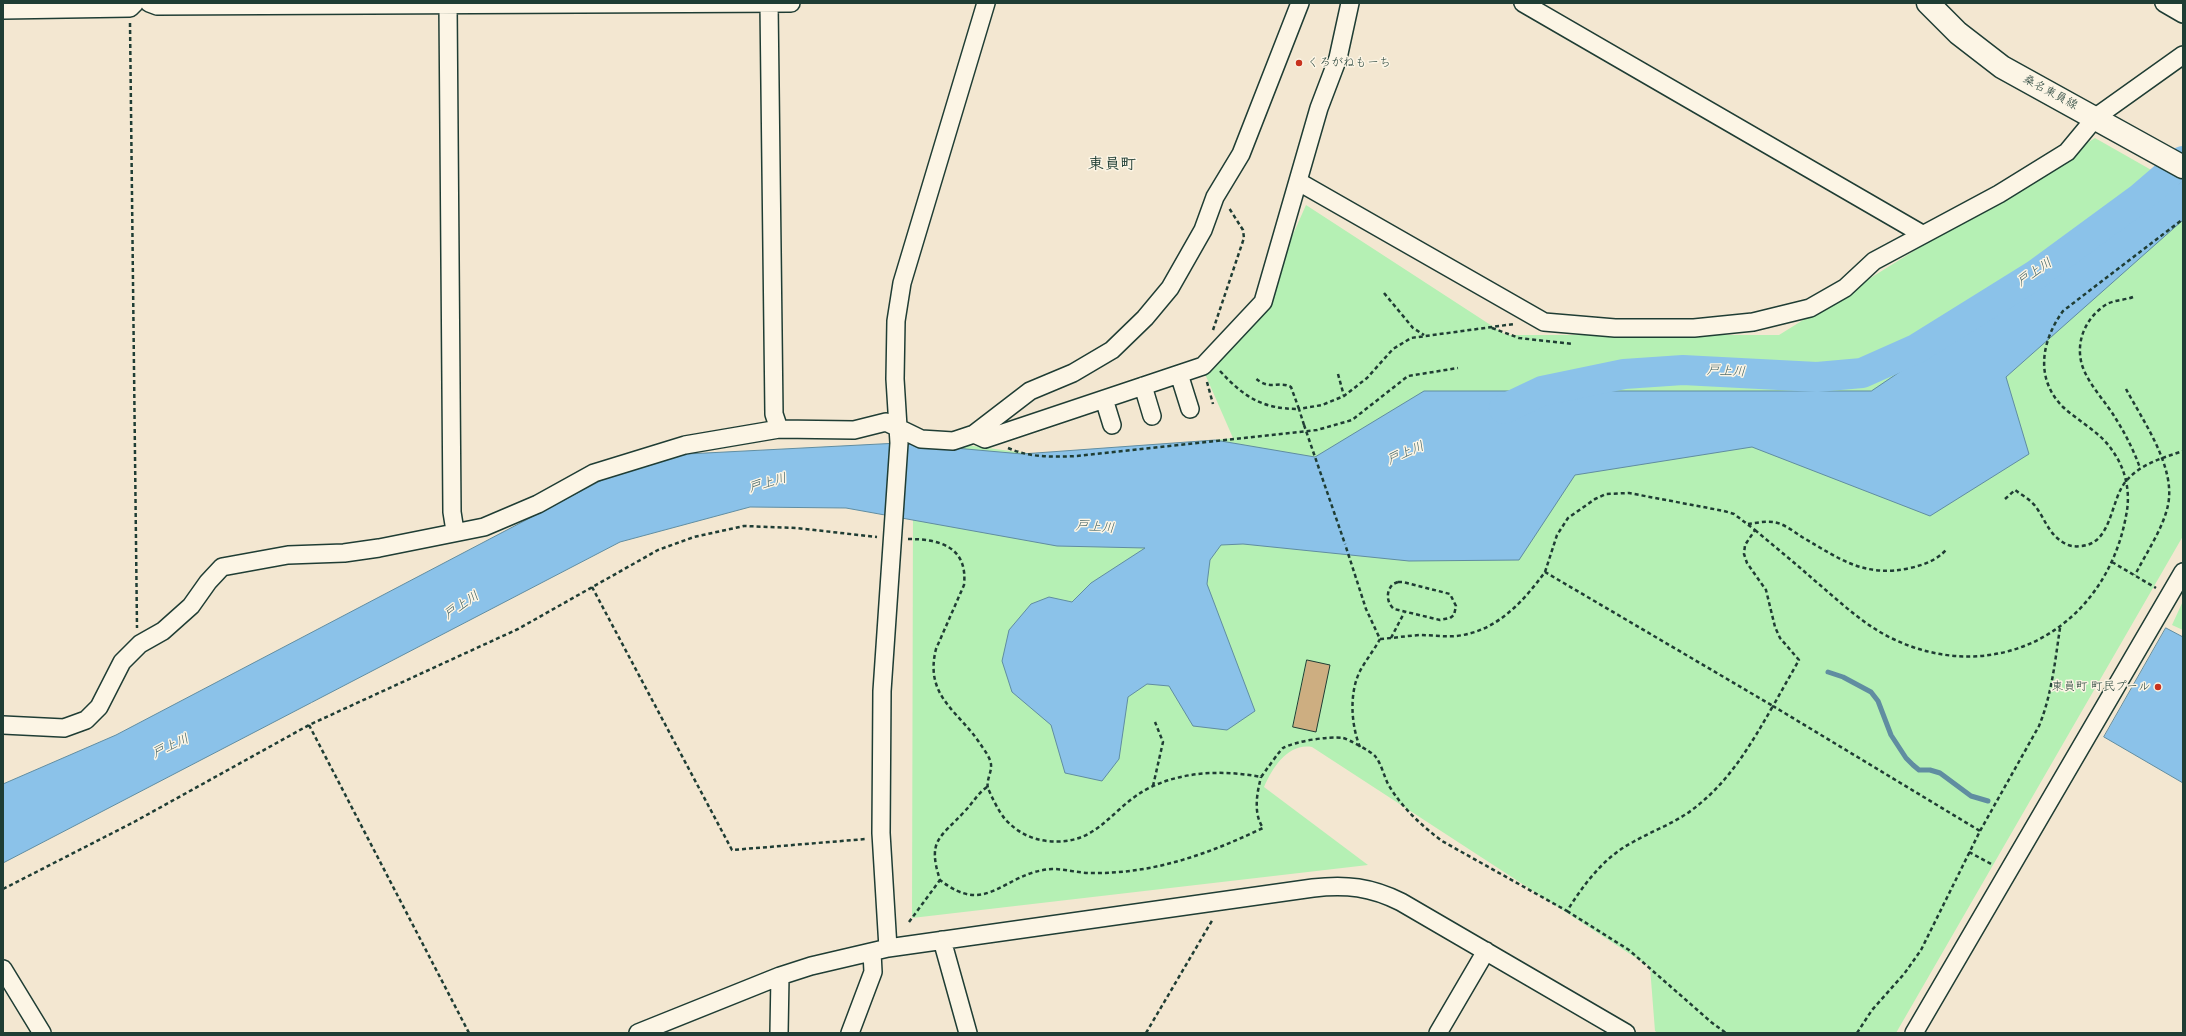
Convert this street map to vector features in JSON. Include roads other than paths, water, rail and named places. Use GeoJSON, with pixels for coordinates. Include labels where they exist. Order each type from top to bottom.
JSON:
{"type":"FeatureCollection","features":[{"type":"Feature","properties":{"kind":"main road","name":"桑名東員線"},"geometry":{"type":"LineString","coordinates":[[1928,3],[1958,33],[2002,67],[2096,117],[2183,167]]}},
{"type":"Feature","properties":{"kind":"street"},"geometry":{"type":"LineString","coordinates":[[150,3],[157,6],[791,3]]}},
{"type":"Feature","properties":{"kind":"street"},"geometry":{"type":"LineString","coordinates":[[769,3],[774,414],[779,429]]}},
{"type":"Feature","properties":{"kind":"street"},"geometry":{"type":"LineString","coordinates":[[850,1033],[880,950],[882,691],[899,436],[895,379],[896,321],[902,283],[984,3]]}},
{"type":"Feature","properties":{"kind":"street"},"geometry":{"type":"LineString","coordinates":[[980,437],[1030,391],[1073,373],[1112,350],[1145,318],[1170,288],[1203,230],[1215,197],[1241,154],[1300,3]]}},
{"type":"Feature","properties":{"kind":"street"},"geometry":{"type":"LineString","coordinates":[[3,726],[64,728],[86,720],[99,707],[122,662],[140,644],[163,631],[191,606],[208,582],[222,567],[288,555],[344,553],[372,549],[455,531],[484,527],[538,504],[594,473],[685,445],[779,429],[854,430],[886,422],[899,436],[953,441],[980,437],[1104,399],[1203,366],[1263,302],[1299,182],[1319,108],[1338,58],[1350,3]]}},
{"type":"Feature","properties":{"kind":"street"},"geometry":{"type":"LineString","coordinates":[[1523,3],[1922,234]]}},
{"type":"Feature","properties":{"kind":"street"},"geometry":{"type":"LineString","coordinates":[[2164,3],[2183,14]]}},
{"type":"Feature","properties":{"kind":"street"},"geometry":{"type":"LineString","coordinates":[[448,5],[452,512],[455,531]]}},
{"type":"Feature","properties":{"kind":"street"},"geometry":{"type":"LineString","coordinates":[[3,10],[133,6]]}},
{"type":"Feature","properties":{"kind":"street"},"geometry":{"type":"LineString","coordinates":[[1299,182],[1544,322],[1615,328],[1694,328],[1752,322],[1810,308],[1845,288],[1874,261],[1999,194],[2067,152],[2096,117],[2183,55]]}},
{"type":"Feature","properties":{"kind":"street"},"geometry":{"type":"LineString","coordinates":[[1179,374],[1190,409]]}},
{"type":"Feature","properties":{"kind":"street"},"geometry":{"type":"LineString","coordinates":[[1143,386],[1152,416]]}},
{"type":"Feature","properties":{"kind":"street"},"geometry":{"type":"LineString","coordinates":[[1104,399],[1112,425]]}},
{"type":"Feature","properties":{"kind":"street"},"geometry":{"type":"LineString","coordinates":[[1914,1033],[2183,572]]}},
{"type":"Feature","properties":{"kind":"street"},"geometry":{"type":"LineString","coordinates":[[638,1033],[780,976],[811,966],[880,950],[1329,886],[1360,887],[1385,894],[1626,1033]]}},
{"type":"Feature","properties":{"kind":"street"},"geometry":{"type":"LineString","coordinates":[[942,940],[968,1033]]}},
{"type":"Feature","properties":{"kind":"street"},"geometry":{"type":"LineString","coordinates":[[1438,1033],[1486,951]]}},
{"type":"Feature","properties":{"kind":"street"},"geometry":{"type":"LineString","coordinates":[[3,969],[42,1033]]}},
{"type":"Feature","properties":{"kind":"street"},"geometry":{"type":"LineString","coordinates":[[779,1033],[780,976]]}},
{"type":"Feature","properties":{"kind":"water"},"geometry":{"type":"Polygon","coordinates":[[[2183,181],[2183,220],[2006,377],[2029,454],[1930,516],[1752,447],[1575,475],[1519,560],[1409,561],[1243,544],[1221,545],[1210,560],[1207,584],[1255,711],[1227,730],[1193,726],[1169,686],[1147,684],[1128,697],[1119,759],[1102,781],[1065,773],[1051,725],[1012,692],[1002,661],[1009,630],[1031,604],[1049,597],[1072,602],[1091,583],[1145,548],[1057,546],[846,508],[750,507],[620,542],[3,863],[3,784],[116,735],[648,456],[899,443],[1022,454],[1215,440],[1315,457],[1424,391],[1871,391],[2183,181]]]}},
{"type":"Feature","properties":{"kind":"water","name":"東員町 町民プール"},"geometry":{"type":"Polygon","coordinates":[[[2166,628],[2183,637],[2183,783],[2104,737],[2166,628]]]}},
{"type":"Feature","properties":{"kind":"waterway","name":"戸上川"},"geometry":{"type":"LineString","coordinates":[[1504,409],[1542,391],[1624,374],[1683,370],[1817,377],[1862,373],[1916,349],[2035,275],[2140,198],[2183,161]]}},
{"type":"Feature","properties":{"kind":"waterway"},"geometry":{"type":"LineString","coordinates":[[1828,672],[1843,677],[1871,692],[1878,701],[1891,735],[1906,758],[1919,770],[1930,770],[1940,773],[1971,796],[1988,801]]}},
{"type":"Feature","properties":{"kind":"place","name":"くろがねもーち"},"geometry":{"type":"Point","coordinates":[1299,63]}},
{"type":"Feature","properties":{"kind":"place","name":"東員町 町民プール"},"geometry":{"type":"Point","coordinates":[2158,687]}},
{"type":"Feature","properties":{"kind":"district","name":"東員町"},"geometry":{"type":"Point","coordinates":[1112,166]}}]}
